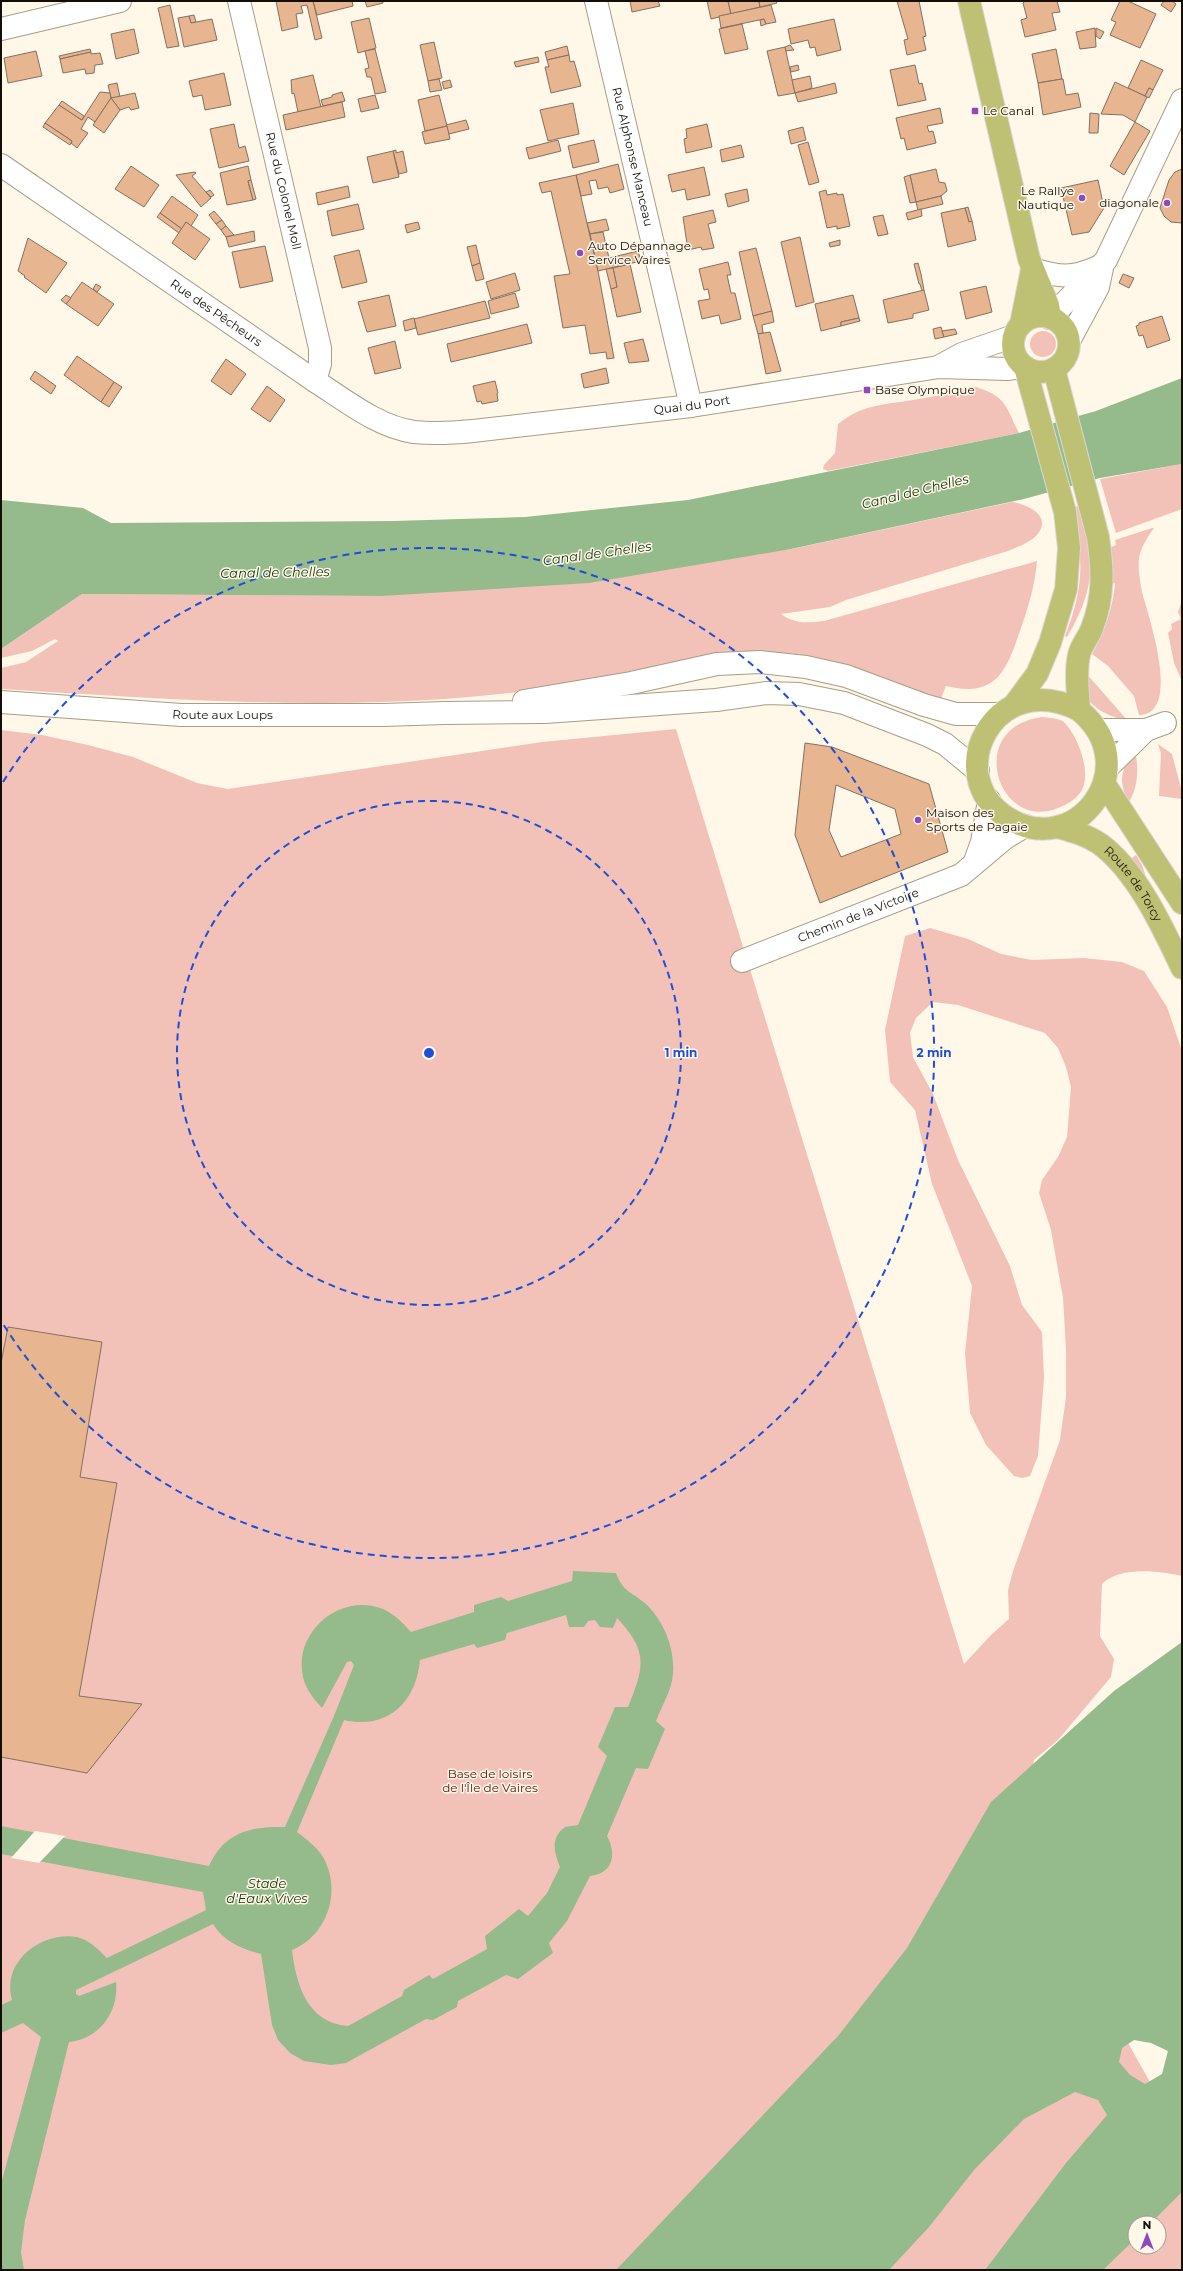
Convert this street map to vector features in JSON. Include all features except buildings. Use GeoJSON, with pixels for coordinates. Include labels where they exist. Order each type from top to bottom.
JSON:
{"type":"FeatureCollection","features":[{"type":"Feature","properties":{"kind":"main road"},"geometry":{"type":"LineString","coordinates":[[970,1],[1032,269],[1048,305],[1050,318]]}},
{"type":"Feature","properties":{"kind":"main road"},"geometry":{"type":"LineString","coordinates":[[1007,710],[1030,700],[1047,699],[1063,702],[1078,710],[1089,719],[1098,730],[1106,752],[1106,775],[1099,795],[1082,815],[1058,826],[1044,829],[1025,826],[1005,817],[989,800],[982,789],[978,771],[979,750],[982,739],[993,721],[1007,710],[1037,674],[1050,643],[1063,600],[1069,567],[1070,548],[1065,512],[1025,367],[1014,353],[1032,269]]}},
{"type":"Feature","properties":{"kind":"main road"},"geometry":{"type":"LineString","coordinates":[[1018,330],[1035,317],[1050,318],[1063,327],[1069,341],[1066,358],[1054,369],[1039,372],[1025,367]]}},
{"type":"Feature","properties":{"kind":"main road"},"geometry":{"type":"LineString","coordinates":[[1054,369],[1061,401],[1098,537],[1102,563],[1103,587],[1097,616],[1079,654],[1077,667],[1078,710]]}},
{"type":"Feature","properties":{"kind":"main road"},"geometry":{"type":"LineString","coordinates":[[1106,775],[1182,903]]}},
{"type":"Feature","properties":{"kind":"main road","name":"Route de Torcy"},"geometry":{"type":"LineString","coordinates":[[1058,826],[1081,834],[1100,844],[1124,869],[1158,919],[1182,968]]}},
{"type":"Feature","properties":{"kind":"street"},"geometry":{"type":"LineString","coordinates":[[1,29],[120,1]]}},
{"type":"Feature","properties":{"kind":"street","name":"Rue du Colonel Moll"},"geometry":{"type":"LineString","coordinates":[[239,1],[320,348],[320,364],[315,381]]}},
{"type":"Feature","properties":{"kind":"street","name":"Rue Alphonse Manceau"},"geometry":{"type":"LineString","coordinates":[[596,1],[691,406]]}},
{"type":"Feature","properties":{"kind":"street"},"geometry":{"type":"LineString","coordinates":[[1069,341],[1098,287],[1103,265],[1182,100]]}},
{"type":"Feature","properties":{"kind":"street","name":"Rue des Pêcheurs"},"geometry":{"type":"LineString","coordinates":[[1,165],[315,381],[367,414],[391,425],[413,432],[442,434]]}},
{"type":"Feature","properties":{"kind":"street"},"geometry":{"type":"LineString","coordinates":[[1032,269],[1068,276],[1079,275],[1103,265]]}},
{"type":"Feature","properties":{"kind":"street"},"geometry":{"type":"LineString","coordinates":[[1050,318],[1060,306],[1103,265]]}},
{"type":"Feature","properties":{"kind":"street","name":"Quai du Port"},"geometry":{"type":"LineString","coordinates":[[939,367],[962,354],[1018,330]]}},
{"type":"Feature","properties":{"kind":"street","name":"Quai du Port"},"geometry":{"type":"LineString","coordinates":[[442,434],[691,406],[939,367],[1007,369],[1025,367]]}},
{"type":"Feature","properties":{"kind":"street"},"geometry":{"type":"LineString","coordinates":[[444,712],[631,683],[717,664],[760,662],[806,666],[846,676],[924,705],[956,714],[1007,710]]}},
{"type":"Feature","properties":{"kind":"street"},"geometry":{"type":"LineString","coordinates":[[444,712],[545,712],[716,700],[766,693],[799,694],[844,703],[920,732],[945,744],[978,771]]}},
{"type":"Feature","properties":{"kind":"street","name":"Route aux Loups"},"geometry":{"type":"LineString","coordinates":[[1,702],[181,715],[383,715],[444,712]]}},
{"type":"Feature","properties":{"kind":"street"},"geometry":{"type":"LineString","coordinates":[[1098,730],[1155,726],[1106,775]]}},
{"type":"Feature","properties":{"kind":"street"},"geometry":{"type":"LineString","coordinates":[[973,865],[982,842],[989,800]]}},
{"type":"Feature","properties":{"kind":"street","name":"Chemin de la Victoire"},"geometry":{"type":"LineString","coordinates":[[742,961],[916,894],[961,875],[1005,838],[1025,826]]}},
{"type":"Feature","properties":{"kind":"green space"},"geometry":{"type":"Polygon","coordinates":[[[1043,331],[1053,334],[1056,344],[1053,354],[1043,357],[1033,354],[1030,344],[1033,334],[1043,331]]]}},
{"type":"Feature","properties":{"kind":"green space"},"geometry":{"type":"Polygon","coordinates":[[[976,387],[994,394],[1004,404],[1008,409],[1019,433],[828,471],[823,469],[824,465],[835,453],[838,424],[847,417],[874,406],[929,397],[976,387]]]}},
{"type":"Feature","properties":{"kind":"green space"},"geometry":{"type":"Polygon","coordinates":[[[1182,464],[1182,509],[1116,533],[1100,479],[1182,464]]]}},
{"type":"Feature","properties":{"kind":"green space"},"geometry":{"type":"Polygon","coordinates":[[[1012,502],[1025,505],[1041,517],[1041,529],[1036,536],[1023,545],[1008,551],[846,600],[830,607],[781,614],[791,620],[801,622],[824,621],[1037,561],[1033,588],[1026,614],[1010,659],[1004,670],[988,685],[977,688],[963,689],[946,686],[940,701],[850,667],[813,657],[778,653],[741,656],[649,673],[547,689],[496,695],[390,702],[278,703],[168,699],[1,689],[1,668],[26,662],[58,641],[55,639],[32,651],[1,658],[1,649],[82,594],[382,596],[792,549],[1012,502]]]}},
{"type":"Feature","properties":{"kind":"green space"},"geometry":{"type":"Polygon","coordinates":[[[1083,505],[1090,541],[1090,572],[1088,588],[1077,620],[1067,637],[1065,636],[1076,603],[1080,572],[1078,542],[1070,508],[1083,505]]]}},
{"type":"Feature","properties":{"kind":"green space"},"geometry":{"type":"Polygon","coordinates":[[[1154,528],[1141,550],[1139,558],[1139,571],[1142,592],[1155,641],[1161,682],[1159,699],[1152,711],[1139,715],[1134,696],[1108,666],[1092,654],[1107,620],[1114,593],[1115,583],[1112,584],[1107,549],[1116,545],[1115,540],[1154,528]]]}},
{"type":"Feature","properties":{"kind":"green space"},"geometry":{"type":"Polygon","coordinates":[[[1182,600],[1182,681],[1174,663],[1168,633],[1172,629],[1171,624],[1181,619],[1178,612],[1182,600]]]}},
{"type":"Feature","properties":{"kind":"green space"},"geometry":{"type":"Polygon","coordinates":[[[1085,672],[1128,721],[1102,712],[1091,703],[1085,691],[1085,672]]]}},
{"type":"Feature","properties":{"kind":"green space"},"geometry":{"type":"Polygon","coordinates":[[[1042,717],[1055,718],[1065,723],[1075,738],[1083,757],[1085,777],[1084,786],[1078,796],[1073,800],[1058,808],[1037,812],[1020,806],[1006,793],[998,776],[997,757],[1003,739],[1018,725],[1042,717]]]}},
{"type":"Feature","properties":{"kind":"green space","name":"Base de loisirs de l'Île de Vaires"},"geometry":{"type":"Polygon","coordinates":[[[676,729],[964,1664],[991,1635],[1009,1619],[1008,1590],[1013,1571],[1060,1440],[1066,1397],[1066,1349],[1063,1298],[1051,1230],[1039,1193],[1042,1180],[1058,1157],[1067,1137],[1071,1087],[1066,1067],[1058,1048],[1045,1033],[958,1005],[933,1002],[916,1018],[910,1033],[913,1057],[933,1094],[958,1160],[1010,1266],[1022,1305],[1042,1332],[1044,1378],[1038,1456],[1030,1476],[1022,1478],[1014,1476],[986,1445],[970,1413],[965,1353],[972,1286],[932,1184],[915,1110],[890,1082],[885,1030],[905,936],[930,928],[968,939],[1001,954],[1032,960],[1084,958],[1122,962],[1144,971],[1167,1007],[1182,1051],[1182,1576],[1140,1571],[1129,1572],[1110,1578],[1102,1584],[1100,1636],[1114,1659],[1111,1677],[1058,1740],[1034,1760],[1024,1858],[1182,2139],[1182,2270],[1,2270],[1,730],[42,735],[88,745],[133,757],[197,783],[228,789],[542,742],[676,729]]]}},
{"type":"Feature","properties":{"kind":"green space"},"geometry":{"type":"Polygon","coordinates":[[[1158,744],[1172,754],[1182,792],[1182,799],[1159,796],[1161,753],[1158,744]]]}},
{"type":"Feature","properties":{"kind":"green space"},"geometry":{"type":"Polygon","coordinates":[[[1135,752],[1137,777],[1129,802],[1123,788],[1122,776],[1126,764],[1135,752]]]}},
{"type":"Feature","properties":{"kind":"green space"},"geometry":{"type":"Polygon","coordinates":[[[1136,855],[1142,865],[1149,886],[1128,861],[1136,855]]]}},
{"type":"Feature","properties":{"kind":"water","name":"Canal de Chelles"},"geometry":{"type":"Polygon","coordinates":[[[1182,378],[1182,464],[1100,478],[1024,499],[791,549],[589,583],[382,596],[82,594],[1,649],[1,500],[83,508],[111,523],[394,521],[525,517],[688,500],[1019,433],[1096,411],[1182,378]]]}},
{"type":"Feature","properties":{"kind":"water","name":"Stade d'Eaux Vives"},"geometry":{"type":"Polygon","coordinates":[[[573,1571],[616,1573],[622,1585],[647,1605],[660,1621],[665,1630],[671,1650],[673,1671],[671,1686],[656,1721],[665,1729],[648,1769],[636,1768],[607,1836],[612,1850],[611,1862],[604,1871],[590,1876],[567,1921],[549,1943],[553,1953],[518,1979],[506,1975],[458,2001],[457,2007],[433,2020],[426,2019],[346,2063],[331,2065],[304,2061],[290,2053],[278,2040],[272,2025],[261,1954],[234,1944],[222,1936],[213,1924],[76,1990],[76,1994],[79,1996],[116,1982],[114,2004],[105,2022],[98,2030],[89,2036],[80,2040],[69,2042],[25,2220],[21,2252],[24,2270],[1,2270],[1,2184],[41,2037],[23,2023],[1,2033],[1,2005],[12,2000],[10,1986],[13,1973],[19,1961],[27,1952],[38,1944],[64,1936],[77,1937],[85,1940],[97,1948],[107,1958],[206,1910],[203,1892],[1,1854],[1,1826],[209,1866],[222,1845],[240,1833],[261,1828],[285,1827],[334,1716],[354,1665],[351,1661],[347,1662],[322,1708],[313,1698],[306,1686],[303,1677],[302,1660],[305,1645],[313,1631],[323,1620],[336,1611],[351,1606],[367,1605],[383,1609],[391,1613],[411,1632],[474,1612],[474,1605],[501,1597],[508,1601],[572,1581],[573,1571]],[[566,1615],[507,1633],[505,1640],[477,1648],[474,1644],[420,1660],[412,1689],[406,1701],[397,1710],[386,1717],[373,1721],[359,1722],[344,1720],[297,1832],[308,1840],[321,1853],[329,1870],[331,1883],[331,1897],[323,1923],[315,1934],[292,1950],[297,1976],[306,2000],[313,2010],[323,2018],[334,2023],[348,2026],[402,1996],[404,1990],[429,1975],[433,1979],[487,1949],[485,1936],[519,1909],[528,1916],[547,1893],[560,1867],[555,1851],[555,1841],[557,1836],[565,1827],[578,1825],[607,1756],[598,1747],[615,1707],[628,1707],[638,1681],[640,1670],[639,1651],[627,1630],[617,1618],[613,1628],[600,1627],[595,1620],[588,1621],[584,1627],[569,1627],[566,1615]]]}},
{"type":"Feature","properties":{"kind":"water"},"geometry":{"type":"Polygon","coordinates":[[[1182,1642],[1182,2192],[1159,2215],[1127,2215],[1127,2247],[1103,2270],[985,2270],[1066,2163],[1107,2115],[1098,2100],[1075,2092],[1024,2119],[974,2170],[929,2227],[889,2270],[616,2270],[838,2036],[907,1948],[991,1802],[1114,1691],[1182,1642]],[[1134,2040],[1122,2048],[1119,2062],[1130,2075],[1145,2084],[1162,2074],[1168,2051],[1151,2043],[1134,2040]]]}},
{"type":"Feature","properties":{"kind":"pier"},"geometry":{"type":"Polygon","coordinates":[[[35,1831],[65,1836],[39,1863],[11,1858],[35,1831]]]}},
{"type":"Feature","properties":{"kind":"place","name":"Le Canal"},"geometry":{"type":"Point","coordinates":[975,111]}},
{"type":"Feature","properties":{"kind":"place","name":"Le Rallye Nautique"},"geometry":{"type":"Point","coordinates":[1082,198]}},
{"type":"Feature","properties":{"kind":"place","name":"diagonale"},"geometry":{"type":"Point","coordinates":[1167,203]}},
{"type":"Feature","properties":{"kind":"place","name":"Auto Dépannage Service Vaires"},"geometry":{"type":"Point","coordinates":[580,253]}},
{"type":"Feature","properties":{"kind":"place","name":"Base Olympique"},"geometry":{"type":"Point","coordinates":[867,390]}},
{"type":"Feature","properties":{"kind":"place","name":"Maison des Sports de Pagaie"},"geometry":{"type":"Point","coordinates":[918,820]}}]}
